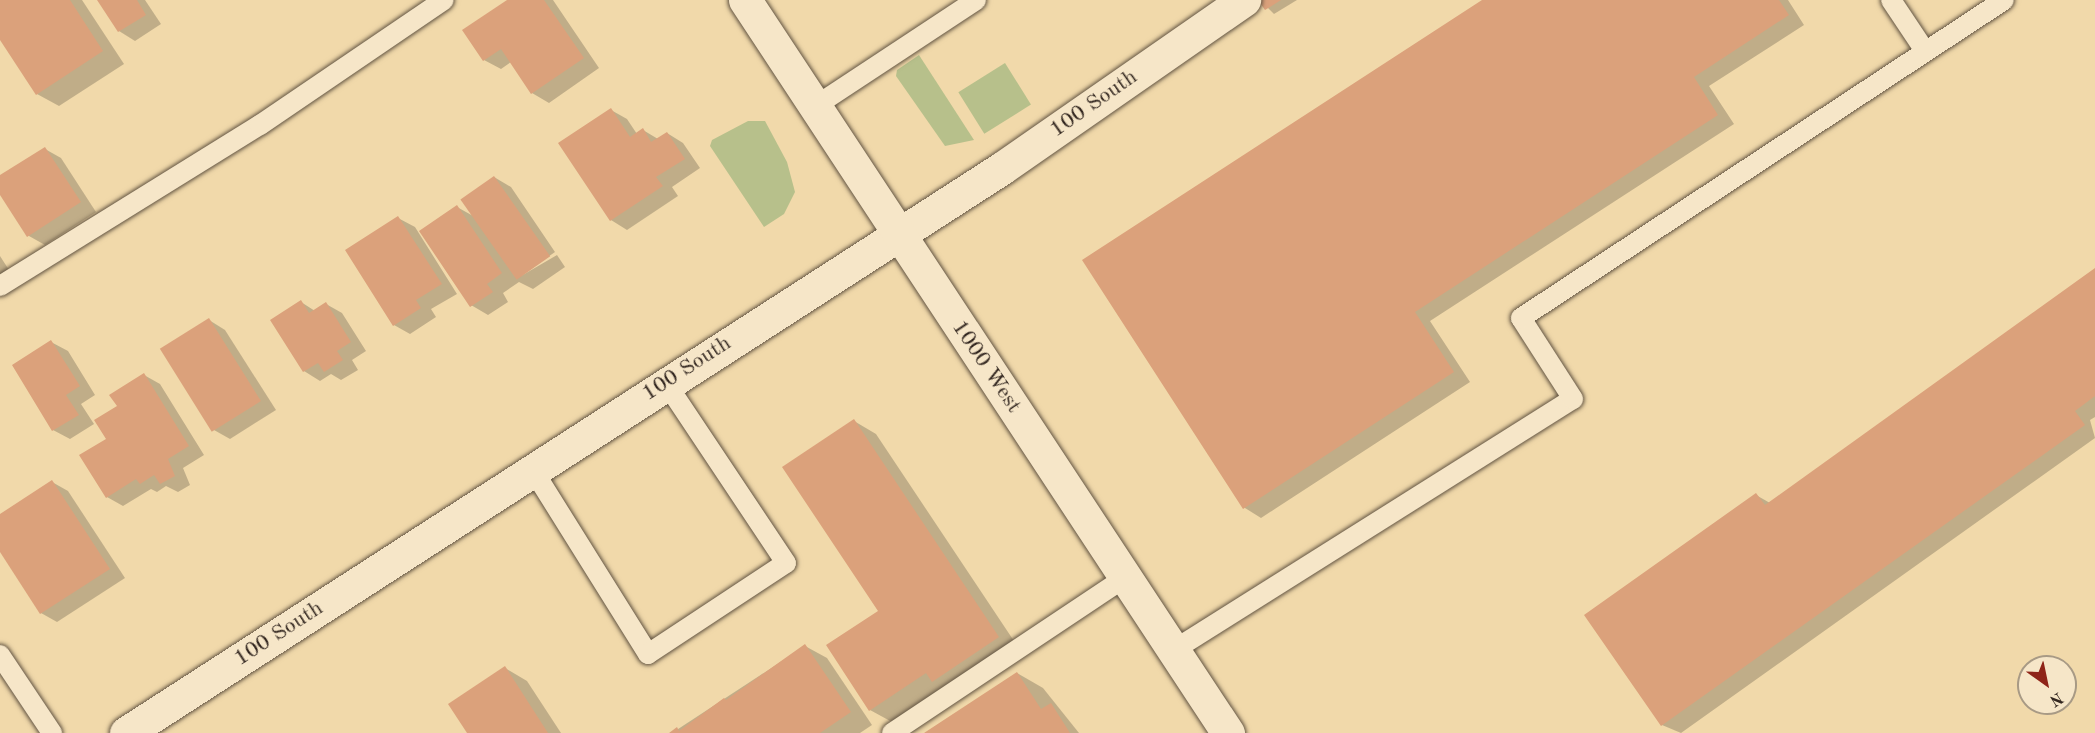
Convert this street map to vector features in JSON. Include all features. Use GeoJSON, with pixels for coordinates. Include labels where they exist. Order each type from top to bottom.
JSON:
{"type":"FeatureCollection","features":[{"type":"Feature","properties":{"kind":"street","name":"1000 West"},"geometry":{"type":"LineString","coordinates":[[745,0],[896,233],[1228,733]]}},
{"type":"Feature","properties":{"kind":"street","name":"100 South"},"geometry":{"type":"LineString","coordinates":[[126,733],[896,233],[1002,168],[1244,0]]}},
{"type":"Feature","properties":{"kind":"lane"},"geometry":{"type":"LineString","coordinates":[[0,286],[260,125],[444,0]]}},
{"type":"Feature","properties":{"kind":"lane"},"geometry":{"type":"LineString","coordinates":[[814,107],[976,0]]}},
{"type":"Feature","properties":{"kind":"lane"},"geometry":{"type":"LineString","coordinates":[[1891,0],[1925,51]]}},
{"type":"Feature","properties":{"kind":"lane"},"geometry":{"type":"LineString","coordinates":[[1174,650],[1573,399],[1521,318],[2004,0]]}},
{"type":"Feature","properties":{"kind":"lane"},"geometry":{"type":"LineString","coordinates":[[533,470],[648,654],[786,563],[666,383]]}},
{"type":"Feature","properties":{"kind":"lane"},"geometry":{"type":"LineString","coordinates":[[892,733],[1126,577]]}},
{"type":"Feature","properties":{"kind":"lane"},"geometry":{"type":"LineString","coordinates":[[0,656],[52,733]]}},
{"type":"Feature","properties":{"kind":"green space"},"geometry":{"type":"Polygon","coordinates":[[[919,55],[974,140],[945,146],[896,76],[897,70],[919,55]]]}},
{"type":"Feature","properties":{"kind":"green space"},"geometry":{"type":"Polygon","coordinates":[[[1005,63],[1031,105],[984,134],[958,92],[1005,63]]]}},
{"type":"Feature","properties":{"kind":"green space"},"geometry":{"type":"Polygon","coordinates":[[[748,121],[765,121],[787,162],[795,192],[784,214],[764,227],[710,146],[712,140],[748,121]]]}},
{"type":"Feature","properties":{"kind":"building"},"geometry":{"type":"Polygon","coordinates":[[[0,0],[70,0],[103,51],[36,95],[0,40],[0,0]]]}},
{"type":"Feature","properties":{"kind":"building"},"geometry":{"type":"Polygon","coordinates":[[[97,0],[137,0],[146,15],[118,32],[97,0]]]}},
{"type":"Feature","properties":{"kind":"building"},"geometry":{"type":"Polygon","coordinates":[[[507,0],[544,0],[584,58],[531,94],[501,49],[483,61],[462,30],[507,0]]]}},
{"type":"Feature","properties":{"kind":"building"},"geometry":{"type":"Polygon","coordinates":[[[1258,0],[1281,0],[1265,10],[1258,0]]]}},
{"type":"Feature","properties":{"kind":"building"},"geometry":{"type":"Polygon","coordinates":[[[1482,0],[1779,0],[1789,15],[1694,77],[1718,115],[1415,312],[1454,372],[1243,509],[1082,260],[1482,0]]]}},
{"type":"Feature","properties":{"kind":"building"},"geometry":{"type":"Polygon","coordinates":[[[611,108],[630,137],[643,128],[651,142],[667,132],[685,159],[656,177],[663,186],[610,221],[558,143],[611,108]]]}},
{"type":"Feature","properties":{"kind":"building"},"geometry":{"type":"Polygon","coordinates":[[[45,147],[81,202],[27,237],[0,195],[0,175],[45,147]]]}},
{"type":"Feature","properties":{"kind":"building"},"geometry":{"type":"Polygon","coordinates":[[[494,176],[550,256],[517,280],[460,200],[494,176]]]}},
{"type":"Feature","properties":{"kind":"building"},"geometry":{"type":"Polygon","coordinates":[[[457,205],[502,273],[487,284],[493,292],[470,307],[419,231],[457,205]]]}},
{"type":"Feature","properties":{"kind":"building"},"geometry":{"type":"Polygon","coordinates":[[[398,216],[442,284],[416,300],[421,308],[393,326],[345,250],[398,216]]]}},
{"type":"Feature","properties":{"kind":"building"},"geometry":{"type":"Polygon","coordinates":[[[2095,268],[2095,396],[2075,411],[2085,425],[1661,726],[1584,615],[1756,493],[1765,505],[2095,268]]]}},
{"type":"Feature","properties":{"kind":"building"},"geometry":{"type":"Polygon","coordinates":[[[301,300],[309,313],[326,302],[351,342],[337,351],[343,360],[324,372],[318,363],[303,372],[270,320],[301,300]]]}},
{"type":"Feature","properties":{"kind":"building"},"geometry":{"type":"Polygon","coordinates":[[[209,318],[261,401],[212,432],[160,349],[209,318]]]}},
{"type":"Feature","properties":{"kind":"building"},"geometry":{"type":"Polygon","coordinates":[[[51,340],[80,386],[66,395],[79,415],[52,431],[12,365],[51,340]]]}},
{"type":"Feature","properties":{"kind":"building"},"geometry":{"type":"Polygon","coordinates":[[[144,373],[189,446],[168,459],[175,476],[160,484],[154,475],[140,484],[136,479],[106,498],[79,455],[106,439],[94,420],[117,406],[109,395],[144,373]]]}},
{"type":"Feature","properties":{"kind":"building"},"geometry":{"type":"Polygon","coordinates":[[[854,419],[999,637],[932,682],[926,673],[869,711],[826,645],[878,611],[782,467],[854,419]]]}},
{"type":"Feature","properties":{"kind":"building"},"geometry":{"type":"Polygon","coordinates":[[[52,480],[110,569],[40,614],[0,552],[0,514],[52,480]]]}},
{"type":"Feature","properties":{"kind":"building"},"geometry":{"type":"Polygon","coordinates":[[[805,644],[851,712],[820,733],[669,733],[677,727],[679,731],[805,644]]]}},
{"type":"Feature","properties":{"kind":"building"},"geometry":{"type":"Polygon","coordinates":[[[505,666],[548,733],[467,733],[448,704],[505,666]]]}},
{"type":"Feature","properties":{"kind":"building"},"geometry":{"type":"Polygon","coordinates":[[[1017,672],[1041,709],[1051,703],[1070,733],[924,733],[1017,672]]]}}]}
